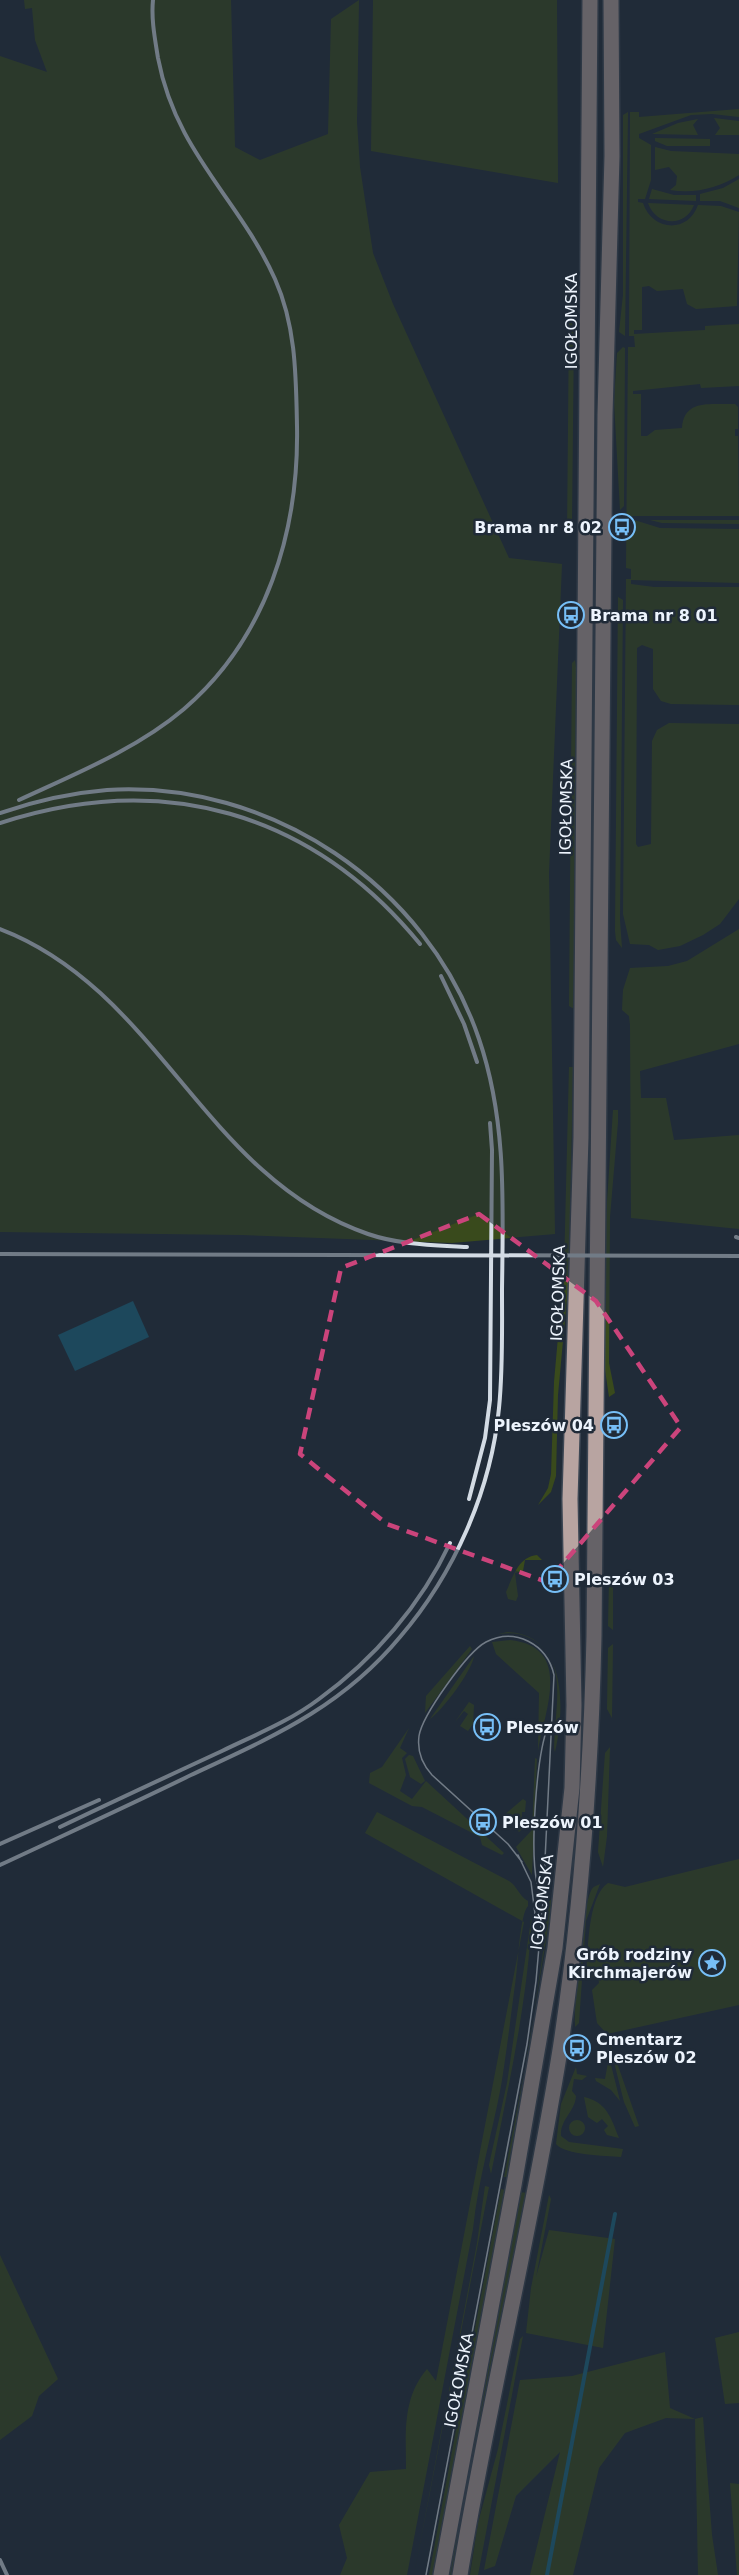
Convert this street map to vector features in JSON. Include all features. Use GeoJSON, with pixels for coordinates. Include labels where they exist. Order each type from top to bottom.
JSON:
{"type":"FeatureCollection","features":[{"type":"Feature","properties":{"kind":"main road","name":"IGOŁOMSKA"},"geometry":{"type":"LineString","coordinates":[[441,2575],[526,2114],[556,1940],[568,1839],[574,1705],[571,1455],[582,1057],[590,0]]}},
{"type":"Feature","properties":{"kind":"main road"},"geometry":{"type":"LineString","coordinates":[[460,2575],[475,2486],[540,2163],[560,2050],[580,1891],[593,1711],[605,415],[611,190],[611,0]]}},
{"type":"Feature","properties":{"kind":"highlighted area"},"geometry":{"type":"Polygon","coordinates":[[[479,1214],[596,1301],[681,1427],[547,1582],[387,1524],[300,1454],[341,1268],[479,1214]]]}},
{"type":"Feature","properties":{"kind":"green space"},"geometry":{"type":"Polygon","coordinates":[[[24,0],[231,0],[235,147],[260,160],[328,134],[331,19],[359,0],[357,122],[360,167],[373,253],[393,304],[509,558],[562,564],[549,873],[555,1234],[452,1243],[242,1235],[0,1232],[0,56],[47,72],[35,40],[32,8],[25,9],[24,0]]]}},
{"type":"Feature","properties":{"kind":"green space"},"geometry":{"type":"Polygon","coordinates":[[[373,0],[557,0],[558,183],[371,151],[373,0]]]}},
{"type":"Feature","properties":{"kind":"green space"},"geometry":{"type":"Polygon","coordinates":[[[739,109],[739,117],[712,114],[691,115],[639,134],[639,138],[651,145],[651,180],[645,199],[638,199],[638,202],[643,203],[654,219],[662,224],[679,224],[693,214],[698,205],[721,206],[739,212],[737,306],[696,309],[687,304],[683,289],[657,291],[649,286],[642,287],[642,330],[634,330],[634,334],[705,330],[705,326],[739,324],[739,386],[701,388],[700,384],[633,391],[633,394],[641,394],[641,436],[647,436],[655,430],[682,428],[684,418],[694,407],[709,404],[735,404],[738,407],[738,429],[735,429],[735,436],[738,436],[739,516],[631,516],[631,519],[660,528],[739,529],[739,583],[631,580],[631,584],[654,587],[739,587],[739,705],[671,704],[661,701],[653,689],[653,649],[642,645],[637,648],[636,844],[638,847],[651,844],[652,741],[657,730],[669,723],[739,724],[739,899],[720,924],[703,935],[680,946],[658,950],[649,945],[630,944],[623,914],[626,579],[631,579],[631,569],[626,568],[628,347],[635,347],[634,336],[629,336],[630,112],[639,112],[639,117],[739,109]]]}},
{"type":"Feature","properties":{"kind":"green space"},"geometry":{"type":"Polygon","coordinates":[[[628,112],[625,336],[619,332],[623,295],[623,115],[628,112]]]}},
{"type":"Feature","properties":{"kind":"green space"},"geometry":{"type":"Polygon","coordinates":[[[714,118],[739,121],[739,135],[715,135],[720,128],[714,118]]]}},
{"type":"Feature","properties":{"kind":"green space"},"geometry":{"type":"Polygon","coordinates":[[[698,119],[693,125],[698,135],[652,134],[678,123],[698,119]]]}},
{"type":"Feature","properties":{"kind":"green space"},"geometry":{"type":"Polygon","coordinates":[[[655,138],[710,139],[710,146],[667,146],[655,141],[655,138]]]}},
{"type":"Feature","properties":{"kind":"green space"},"geometry":{"type":"Polygon","coordinates":[[[655,147],[671,151],[739,154],[739,175],[706,189],[670,190],[676,185],[677,176],[669,167],[655,170],[655,147]]]}},
{"type":"Feature","properties":{"kind":"green space"},"geometry":{"type":"Polygon","coordinates":[[[739,179],[739,208],[720,201],[700,201],[700,194],[723,188],[739,179]]]}},
{"type":"Feature","properties":{"kind":"green space"},"geometry":{"type":"Polygon","coordinates":[[[652,189],[674,195],[696,195],[696,201],[649,199],[652,189]]]}},
{"type":"Feature","properties":{"kind":"green space"},"geometry":{"type":"Polygon","coordinates":[[[648,203],[694,205],[684,218],[671,221],[657,216],[648,203]]]}},
{"type":"Feature","properties":{"kind":"green space"},"geometry":{"type":"Polygon","coordinates":[[[569,316],[574,328],[572,522],[567,537],[569,316]]]}},
{"type":"Feature","properties":{"kind":"green space"},"geometry":{"type":"Polygon","coordinates":[[[623,347],[625,348],[624,506],[620,510],[614,402],[617,353],[623,347]]]}},
{"type":"Feature","properties":{"kind":"green space"},"geometry":{"type":"Polygon","coordinates":[[[650,520],[739,520],[739,524],[662,523],[650,520]]]}},
{"type":"Feature","properties":{"kind":"green space"},"geometry":{"type":"Polygon","coordinates":[[[618,597],[623,600],[620,920],[622,948],[616,940],[615,931],[618,597]]]}},
{"type":"Feature","properties":{"kind":"green space"},"geometry":{"type":"Polygon","coordinates":[[[575,660],[577,674],[574,1009],[569,1006],[572,663],[575,660]]]}},
{"type":"Feature","properties":{"kind":"green space"},"geometry":{"type":"Polygon","coordinates":[[[739,929],[739,1044],[640,1071],[641,1098],[666,1098],[674,1140],[739,1135],[739,1229],[631,1218],[630,1025],[629,1016],[622,1010],[623,990],[630,968],[668,966],[687,961],[739,929]]]}},
{"type":"Feature","properties":{"kind":"green space"},"geometry":{"type":"Polygon","coordinates":[[[569,1067],[573,1067],[569,1276],[558,1395],[556,1476],[551,1492],[538,1505],[548,1488],[551,1474],[554,1382],[564,1269],[569,1067]]]}},
{"type":"Feature","properties":{"kind":"green space"},"geometry":{"type":"Polygon","coordinates":[[[613,1110],[618,1110],[618,1122],[610,1217],[609,1363],[615,1393],[609,1397],[604,1363],[606,1217],[613,1110]]]}},
{"type":"Feature","properties":{"kind":"green space"},"geometry":{"type":"Polygon","coordinates":[[[537,1555],[542,1560],[525,1560],[537,1555]]]}},
{"type":"Feature","properties":{"kind":"green space"},"geometry":{"type":"Polygon","coordinates":[[[525,1560],[523,1571],[515,1573],[517,1569],[525,1560]]]}},
{"type":"Feature","properties":{"kind":"green space"},"geometry":{"type":"Polygon","coordinates":[[[515,1573],[518,1596],[516,1601],[508,1599],[506,1592],[515,1573]]]}},
{"type":"Feature","properties":{"kind":"green space"},"geometry":{"type":"Polygon","coordinates":[[[613,1576],[613,1630],[608,1626],[609,1581],[613,1576]]]}},
{"type":"Feature","properties":{"kind":"green space"},"geometry":{"type":"Polygon","coordinates":[[[510,1640],[530,1645],[542,1655],[549,1668],[548,1701],[538,1751],[539,1693],[496,1654],[492,1642],[510,1640]]]}},
{"type":"Feature","properties":{"kind":"green space"},"geometry":{"type":"Polygon","coordinates":[[[613,1644],[612,1718],[607,1709],[608,1648],[613,1644]]]}},
{"type":"Feature","properties":{"kind":"green space"},"geometry":{"type":"Polygon","coordinates":[[[470,1646],[472,1649],[425,1713],[426,1696],[470,1646]]]}},
{"type":"Feature","properties":{"kind":"green space"},"geometry":{"type":"Polygon","coordinates":[[[474,1656],[456,1690],[430,1719],[474,1656]]]}},
{"type":"Feature","properties":{"kind":"green space"},"geometry":{"type":"Polygon","coordinates":[[[555,1669],[560,1696],[560,1715],[555,1752],[557,1680],[555,1669]]]}},
{"type":"Feature","properties":{"kind":"green space"},"geometry":{"type":"Polygon","coordinates":[[[469,1702],[474,1705],[473,1724],[468,1731],[460,1726],[468,1714],[464,1711],[455,1722],[469,1702]]]}},
{"type":"Feature","properties":{"kind":"green space"},"geometry":{"type":"Polygon","coordinates":[[[409,1728],[400,1748],[407,1753],[402,1758],[406,1775],[400,1791],[412,1799],[426,1781],[504,1853],[502,1855],[482,1845],[480,1837],[422,1807],[412,1806],[369,1783],[370,1773],[382,1767],[409,1728]]]}},
{"type":"Feature","properties":{"kind":"green space"},"geometry":{"type":"Polygon","coordinates":[[[610,1747],[607,1836],[603,1867],[598,1852],[605,1753],[610,1747]]]}},
{"type":"Feature","properties":{"kind":"green space"},"geometry":{"type":"Polygon","coordinates":[[[409,1755],[413,1756],[425,1781],[421,1784],[410,1777],[405,1759],[409,1755]]]}},
{"type":"Feature","properties":{"kind":"green space"},"geometry":{"type":"Polygon","coordinates":[[[535,1758],[537,1759],[532,1875],[516,1847],[532,1830],[535,1758]]]}},
{"type":"Feature","properties":{"kind":"green space"},"geometry":{"type":"Polygon","coordinates":[[[523,1799],[526,1801],[521,1824],[524,1827],[519,1832],[504,1815],[523,1799]]]}},
{"type":"Feature","properties":{"kind":"green space"},"geometry":{"type":"Polygon","coordinates":[[[377,1812],[509,1881],[528,1901],[523,1921],[365,1833],[377,1812]]]}},
{"type":"Feature","properties":{"kind":"green space"},"geometry":{"type":"Polygon","coordinates":[[[739,1859],[739,2005],[607,2034],[597,2023],[592,1990],[599,1983],[598,1976],[586,1978],[592,1913],[601,1890],[608,1883],[625,1887],[739,1859]]]}},
{"type":"Feature","properties":{"kind":"green space"},"geometry":{"type":"Polygon","coordinates":[[[600,1884],[586,1921],[579,2023],[575,2027],[577,1979],[585,1914],[592,1889],[600,1884]]]}},
{"type":"Feature","properties":{"kind":"green space"},"geometry":{"type":"Polygon","coordinates":[[[553,1898],[534,2015],[543,1952],[546,1904],[553,1898]]]}},
{"type":"Feature","properties":{"kind":"green space"},"geometry":{"type":"Polygon","coordinates":[[[532,1913],[522,2012],[491,2174],[489,2165],[507,2083],[532,1913]]]}},
{"type":"Feature","properties":{"kind":"green space"},"geometry":{"type":"Polygon","coordinates":[[[524,1922],[519,1950],[521,1928],[524,1922]]]}},
{"type":"Feature","properties":{"kind":"green space"},"geometry":{"type":"Polygon","coordinates":[[[519,1950],[501,2086],[478,2193],[407,2575],[340,2575],[347,2558],[339,2525],[370,2472],[406,2469],[407,2416],[413,2392],[427,2369],[436,2381],[519,1950]]]}},
{"type":"Feature","properties":{"kind":"green space"},"geometry":{"type":"Polygon","coordinates":[[[607,2034],[639,2126],[635,2127],[624,2102],[607,2034]]]}},
{"type":"Feature","properties":{"kind":"green space"},"geometry":{"type":"Polygon","coordinates":[[[609,2057],[620,2101],[611,2090],[595,2078],[605,2079],[609,2057]]]}},
{"type":"Feature","properties":{"kind":"green space"},"geometry":{"type":"Polygon","coordinates":[[[576,2067],[577,2074],[587,2076],[582,2080],[574,2079],[572,2091],[576,2096],[575,2102],[563,2125],[561,2136],[569,2142],[623,2149],[621,2157],[577,2153],[556,2144],[561,2104],[576,2067]]]}},
{"type":"Feature","properties":{"kind":"green space"},"geometry":{"type":"Polygon","coordinates":[[[525,2068],[507,2177],[504,2177],[525,2068]]]}},
{"type":"Feature","properties":{"kind":"green space"},"geometry":{"type":"Polygon","coordinates":[[[584,2097],[592,2099],[603,2107],[619,2138],[607,2135],[604,2130],[608,2126],[602,2119],[597,2123],[588,2117],[584,2097]]]}},
{"type":"Feature","properties":{"kind":"green space"},"geometry":{"type":"Polygon","coordinates":[[[574,2120],[580,2120],[585,2128],[583,2134],[574,2136],[569,2131],[569,2125],[574,2120]]]}},
{"type":"Feature","properties":{"kind":"green space"},"geometry":{"type":"Polygon","coordinates":[[[485,2186],[489,2187],[414,2575],[477,2243],[485,2186]]]}},
{"type":"Feature","properties":{"kind":"green space"},"geometry":{"type":"Polygon","coordinates":[[[501,2189],[505,2190],[433,2575],[429,2575],[501,2189]]]}},
{"type":"Feature","properties":{"kind":"green space"},"geometry":{"type":"Polygon","coordinates":[[[519,2192],[528,2193],[452,2575],[447,2575],[519,2192]]]}},
{"type":"Feature","properties":{"kind":"green space"},"geometry":{"type":"Polygon","coordinates":[[[549,2195],[551,2199],[536,2277],[549,2230],[615,2239],[603,2348],[526,2333],[531,2288],[549,2195]]]}},
{"type":"Feature","properties":{"kind":"green space"},"geometry":{"type":"Polygon","coordinates":[[[0,2255],[58,2379],[39,2396],[32,2416],[0,2440],[0,2255]]]}},
{"type":"Feature","properties":{"kind":"green space"},"geometry":{"type":"Polygon","coordinates":[[[739,2332],[739,2403],[725,2404],[715,2338],[739,2332]]]}},
{"type":"Feature","properties":{"kind":"green space"},"geometry":{"type":"Polygon","coordinates":[[[523,2336],[478,2575],[470,2575],[478,2523],[498,2449],[520,2339],[523,2336]]]}},
{"type":"Feature","properties":{"kind":"green space"},"geometry":{"type":"Polygon","coordinates":[[[665,2352],[670,2408],[695,2419],[666,2418],[625,2433],[599,2468],[573,2575],[530,2575],[560,2452],[516,2496],[495,2566],[484,2570],[520,2380],[572,2376],[665,2352]]]}},
{"type":"Feature","properties":{"kind":"green space"},"geometry":{"type":"Polygon","coordinates":[[[703,2417],[712,2535],[718,2575],[698,2575],[695,2419],[703,2417]]]}},
{"type":"Feature","properties":{"kind":"green space"},"geometry":{"type":"Polygon","coordinates":[[[730,2483],[739,2484],[739,2575],[737,2575],[730,2483]]]}},
{"type":"Feature","properties":{"kind":"water"},"geometry":{"type":"Polygon","coordinates":[[[133,1301],[149,1337],[75,1371],[58,1335],[133,1301]]]}},
{"type":"Feature","properties":{"kind":"waterway"},"geometry":{"type":"LineString","coordinates":[[547,2575],[615,2214]]}},
{"type":"Feature","properties":{"kind":"tram line"},"geometry":{"type":"LineString","coordinates":[[426,2575],[527,2044],[536,1981],[543,1901],[554,1675],[550,1664],[537,1647],[528,1641],[508,1636],[486,1642],[457,1671],[428,1714],[419,1736],[419,1747],[423,1762],[432,1775],[508,1844],[522,1862]]}},
{"type":"Feature","properties":{"kind":"tram line"},"geometry":{"type":"LineString","coordinates":[[537,1883],[534,1849],[535,1804],[540,1759],[548,1726]]}},
{"type":"Feature","properties":{"kind":"tram line"},"geometry":{"type":"LineString","coordinates":[[518,1855],[531,1882],[535,1914]]}},
{"type":"Feature","properties":{"kind":"railway"},"geometry":{"type":"LineString","coordinates":[[19,800],[126,749],[184,709],[213,681],[237,650],[257,616],[284,543],[292,505],[296,465],[297,407],[294,351],[287,315],[275,279],[260,250],[193,148],[179,121],[167,91],[158,58],[153,22],[153,0]]}},
{"type":"Feature","properties":{"kind":"railway"},"geometry":{"type":"LineString","coordinates":[[0,813],[80,793],[107,790],[168,792],[227,803],[283,824],[335,853],[381,890],[422,934],[455,984],[479,1039],[488,1070],[499,1132],[503,1195],[502,1349],[495,1439],[488,1470],[467,1530],[453,1559],[419,1612],[377,1662],[354,1683],[304,1718],[250,1747],[0,1865]]}},
{"type":"Feature","properties":{"kind":"railway"},"geometry":{"type":"LineString","coordinates":[[0,823],[60,808],[119,801],[175,803],[230,814],[282,833],[331,862],[377,898],[420,944]]}},
{"type":"Feature","properties":{"kind":"railway"},"geometry":{"type":"LineString","coordinates":[[0,929],[55,957],[102,995],[144,1038],[222,1129],[264,1171],[312,1207],[380,1238],[417,1244],[467,1247]]}},
{"type":"Feature","properties":{"kind":"railway"},"geometry":{"type":"LineString","coordinates":[[441,976],[464,1024],[477,1062]]}},
{"type":"Feature","properties":{"kind":"railway"},"geometry":{"type":"LineString","coordinates":[[469,1499],[485,1438],[490,1400],[492,1150],[490,1123]]}},
{"type":"Feature","properties":{"kind":"railway"},"geometry":{"type":"LineString","coordinates":[[0,1254],[739,1256]]}},
{"type":"Feature","properties":{"kind":"railway"},"geometry":{"type":"LineString","coordinates":[[60,1827],[272,1727],[319,1699],[359,1666],[394,1629],[425,1588],[450,1543]]}},
{"type":"Feature","properties":{"kind":"railway"},"geometry":{"type":"LineString","coordinates":[[0,1844],[99,1800]]}},
{"type":"Feature","properties":{"kind":"railway"},"geometry":{"type":"LineString","coordinates":[[0,2560],[7,2575]]}},
{"type":"Feature","properties":{"kind":"place","name":"Brama nr 8 02"},"geometry":{"type":"Point","coordinates":[622,527]}},
{"type":"Feature","properties":{"kind":"place","name":"Brama nr 8 01"},"geometry":{"type":"Point","coordinates":[571,615]}},
{"type":"Feature","properties":{"kind":"place","name":"Pleszów 04"},"geometry":{"type":"Point","coordinates":[614,1425]}},
{"type":"Feature","properties":{"kind":"place","name":"Pleszów 03"},"geometry":{"type":"Point","coordinates":[555,1579]}},
{"type":"Feature","properties":{"kind":"place","name":"Pleszów"},"geometry":{"type":"Point","coordinates":[487,1727]}},
{"type":"Feature","properties":{"kind":"place","name":"Pleszów 01"},"geometry":{"type":"Point","coordinates":[483,1822]}},
{"type":"Feature","properties":{"kind":"place","name":"Grób rodziny Kirchmajerów"},"geometry":{"type":"Point","coordinates":[712,1963]}},
{"type":"Feature","properties":{"kind":"place","name":"Cmentarz Pleszów 02"},"geometry":{"type":"Point","coordinates":[577,2048]}}]}
